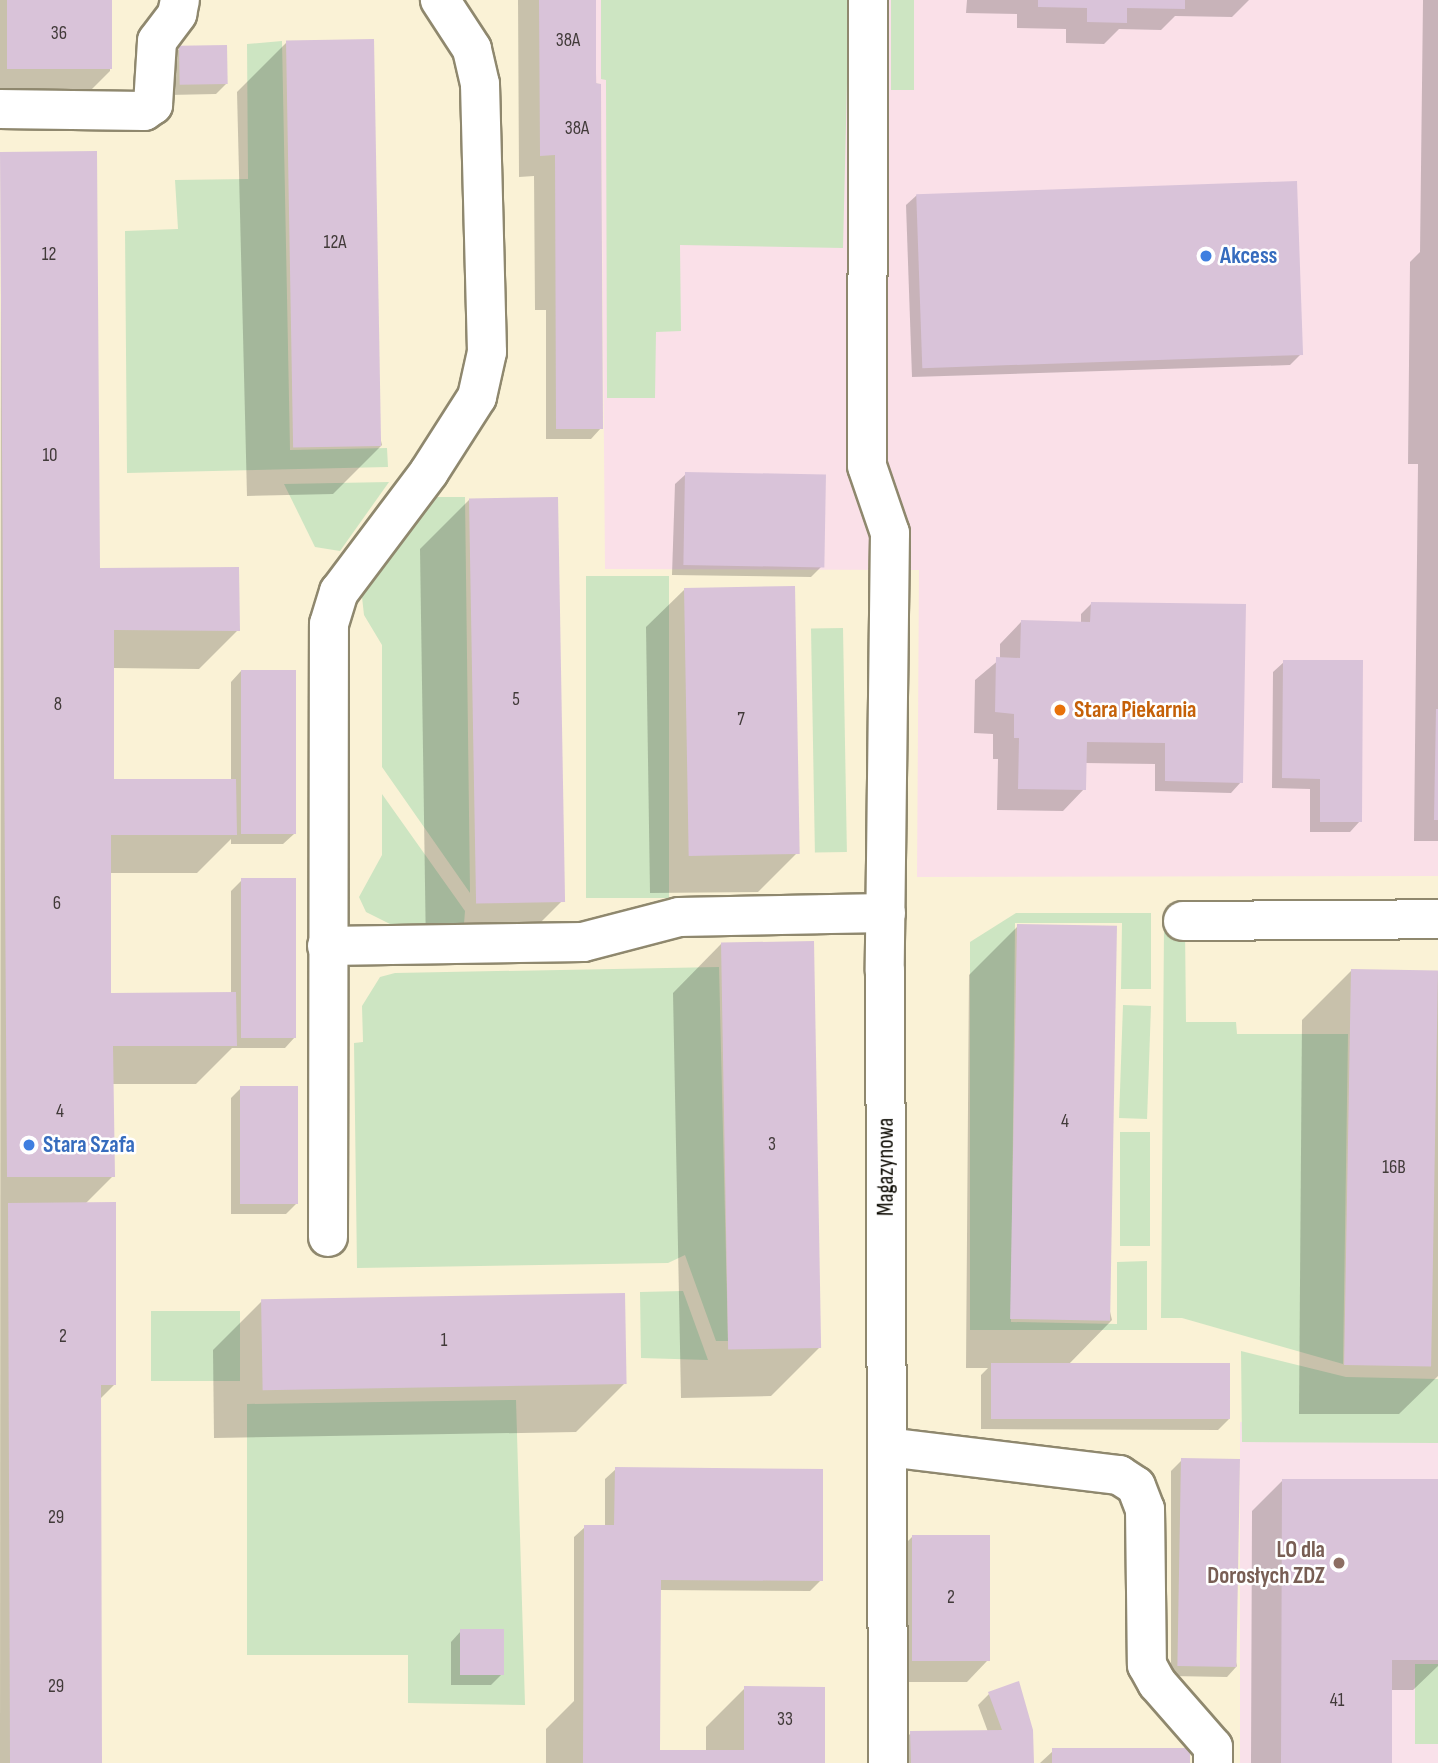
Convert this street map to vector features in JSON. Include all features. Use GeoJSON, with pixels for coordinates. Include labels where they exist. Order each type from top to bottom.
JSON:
{"type":"FeatureCollection","features":[{"type":"Feature","properties":{"kind":"street"},"geometry":{"type":"LineString","coordinates":[[0,109],[144,111],[153,105],[157,41],[177,14],[180,0]]}},
{"type":"Feature","properties":{"kind":"street"},"geometry":{"type":"LineString","coordinates":[[328,1237],[329,624],[339,592],[429,472],[477,397],[486,352],[480,84],[472,48],[440,0]]}},
{"type":"Feature","properties":{"kind":"street","name":"Magazynowa"},"geometry":{"type":"LineString","coordinates":[[868,0],[867,466],[890,533],[886,913],[888,1763]]}},
{"type":"Feature","properties":{"kind":"street"},"geometry":{"type":"LineString","coordinates":[[327,946],[583,942],[678,917],[886,913]]}},
{"type":"Feature","properties":{"kind":"street"},"geometry":{"type":"LineString","coordinates":[[1182,921],[1438,919]]}},
{"type":"Feature","properties":{"kind":"street"},"geometry":{"type":"LineString","coordinates":[[887,1447],[1119,1475],[1136,1486],[1145,1509],[1147,1665],[1157,1683],[1213,1747],[1213,1763]]}},
{"type":"Feature","properties":{"kind":"shaded area"},"geometry":{"type":"Polygon","coordinates":[[[596,0],[1438,0],[1438,876],[917,877],[919,570],[605,569],[601,84],[596,83],[596,0]]]}},
{"type":"Feature","properties":{"kind":"shaded area","name":"LO dla Dorosłych ZDZ"},"geometry":{"type":"Polygon","coordinates":[[[1240,1422],[1438,1422],[1438,1763],[1240,1763],[1240,1422]]]}},
{"type":"Feature","properties":{"kind":"green space"},"geometry":{"type":"Polygon","coordinates":[[[601,0],[849,0],[843,248],[680,245],[681,331],[656,332],[655,398],[607,398],[606,80],[601,79],[601,0]]]}},
{"type":"Feature","properties":{"kind":"green space"},"geometry":{"type":"Polygon","coordinates":[[[891,0],[914,0],[914,90],[891,90],[891,0]]]}},
{"type":"Feature","properties":{"kind":"green space"},"geometry":{"type":"Polygon","coordinates":[[[282,41],[290,450],[387,448],[388,467],[127,473],[125,231],[178,229],[175,180],[248,179],[247,44],[282,41]]]}},
{"type":"Feature","properties":{"kind":"green space"},"geometry":{"type":"Polygon","coordinates":[[[389,482],[340,551],[315,547],[284,484],[389,482]]]}},
{"type":"Feature","properties":{"kind":"green space"},"geometry":{"type":"Polygon","coordinates":[[[437,497],[465,497],[470,893],[382,767],[382,645],[364,615],[362,597],[437,497]]]}},
{"type":"Feature","properties":{"kind":"green space"},"geometry":{"type":"Polygon","coordinates":[[[586,576],[669,576],[669,898],[586,898],[586,576]]]}},
{"type":"Feature","properties":{"kind":"green space"},"geometry":{"type":"Polygon","coordinates":[[[843,628],[847,852],[815,853],[811,629],[843,628]]]}},
{"type":"Feature","properties":{"kind":"green space"},"geometry":{"type":"Polygon","coordinates":[[[382,794],[465,911],[464,924],[394,926],[366,912],[359,897],[382,855],[382,794]]]}},
{"type":"Feature","properties":{"kind":"green space"},"geometry":{"type":"Polygon","coordinates":[[[1016,913],[1151,913],[1151,989],[1121,989],[1122,923],[1015,923],[1011,1322],[1117,1324],[1117,1262],[1147,1261],[1147,1330],[970,1330],[970,942],[1016,913]]]}},
{"type":"Feature","properties":{"kind":"green space"},"geometry":{"type":"Polygon","coordinates":[[[1164,927],[1185,927],[1186,1022],[1236,1022],[1237,1034],[1348,1034],[1343,1364],[1182,1318],[1161,1318],[1164,927]]]}},
{"type":"Feature","properties":{"kind":"green space"},"geometry":{"type":"Polygon","coordinates":[[[719,967],[728,1341],[716,1341],[685,1255],[668,1263],[357,1268],[354,1043],[363,1042],[362,1006],[380,977],[395,973],[719,967]]]}},
{"type":"Feature","properties":{"kind":"green space"},"geometry":{"type":"Polygon","coordinates":[[[1123,1005],[1151,1006],[1147,1119],[1119,1118],[1123,1005]]]}},
{"type":"Feature","properties":{"kind":"green space"},"geometry":{"type":"Polygon","coordinates":[[[1120,1132],[1150,1132],[1150,1246],[1120,1246],[1120,1132]]]}},
{"type":"Feature","properties":{"kind":"green space"},"geometry":{"type":"Polygon","coordinates":[[[683,1291],[708,1360],[641,1358],[640,1292],[683,1291]]]}},
{"type":"Feature","properties":{"kind":"green space"},"geometry":{"type":"Polygon","coordinates":[[[151,1311],[240,1311],[240,1381],[151,1381],[151,1311]]]}},
{"type":"Feature","properties":{"kind":"green space"},"geometry":{"type":"Polygon","coordinates":[[[1241,1351],[1346,1377],[1438,1379],[1438,1443],[1242,1442],[1241,1351]]]}},
{"type":"Feature","properties":{"kind":"green space"},"geometry":{"type":"Polygon","coordinates":[[[516,1400],[525,1705],[408,1703],[408,1655],[247,1655],[247,1404],[516,1400]]]}},
{"type":"Feature","properties":{"kind":"green space"},"geometry":{"type":"Polygon","coordinates":[[[1415,1664],[1438,1664],[1438,1744],[1415,1744],[1415,1664]]]}},
{"type":"Feature","properties":{"kind":"building"},"geometry":{"type":"Polygon","coordinates":[[[7,0],[112,0],[112,69],[7,69],[7,0]]]}},
{"type":"Feature","properties":{"kind":"building"},"geometry":{"type":"Polygon","coordinates":[[[539,0],[596,0],[596,83],[601,84],[603,429],[556,429],[555,155],[540,156],[539,0]]]}},
{"type":"Feature","properties":{"kind":"building"},"geometry":{"type":"Polygon","coordinates":[[[1038,0],[1185,0],[1185,9],[1127,8],[1127,23],[1087,22],[1087,8],[1038,7],[1038,0]]]}},
{"type":"Feature","properties":{"kind":"building"},"geometry":{"type":"Polygon","coordinates":[[[374,39],[381,446],[293,447],[286,41],[374,39]]]}},
{"type":"Feature","properties":{"kind":"building"},"geometry":{"type":"Polygon","coordinates":[[[227,45],[228,84],[180,85],[179,46],[227,45]]]}},
{"type":"Feature","properties":{"kind":"building"},"geometry":{"type":"Polygon","coordinates":[[[97,151],[100,568],[239,567],[240,631],[114,630],[114,779],[236,779],[237,835],[111,835],[111,993],[236,992],[237,1046],[113,1046],[115,1177],[7,1177],[0,152],[97,151]]]}},
{"type":"Feature","properties":{"kind":"building"},"geometry":{"type":"Polygon","coordinates":[[[1297,181],[1303,355],[922,368],[916,194],[1297,181]]]}},
{"type":"Feature","properties":{"kind":"building"},"geometry":{"type":"Polygon","coordinates":[[[685,472],[826,474],[824,567],[683,565],[685,472]]]}},
{"type":"Feature","properties":{"kind":"building"},"geometry":{"type":"Polygon","coordinates":[[[558,497],[565,902],[476,903],[469,499],[558,497]]]}},
{"type":"Feature","properties":{"kind":"building"},"geometry":{"type":"Polygon","coordinates":[[[795,586],[800,854],[689,856],[684,588],[795,586]]]}},
{"type":"Feature","properties":{"kind":"building"},"geometry":{"type":"Polygon","coordinates":[[[1091,602],[1246,604],[1243,783],[1165,781],[1165,743],[1087,742],[1086,790],[1018,789],[1019,738],[1014,738],[1014,714],[995,712],[996,657],[1020,658],[1021,620],[1090,622],[1091,602]]]}},
{"type":"Feature","properties":{"kind":"building"},"geometry":{"type":"Polygon","coordinates":[[[1283,660],[1363,660],[1362,822],[1320,822],[1320,779],[1282,778],[1283,660]]]}},
{"type":"Feature","properties":{"kind":"building"},"geometry":{"type":"Polygon","coordinates":[[[241,670],[296,670],[296,834],[241,834],[241,670]]]}},
{"type":"Feature","properties":{"kind":"building"},"geometry":{"type":"Polygon","coordinates":[[[1436,709],[1438,820],[1434,820],[1436,709]]]}},
{"type":"Feature","properties":{"kind":"building"},"geometry":{"type":"Polygon","coordinates":[[[241,878],[296,878],[296,1038],[241,1038],[241,878]]]}},
{"type":"Feature","properties":{"kind":"building"},"geometry":{"type":"Polygon","coordinates":[[[1017,924],[1117,926],[1110,1321],[1010,1319],[1017,924]]]}},
{"type":"Feature","properties":{"kind":"building"},"geometry":{"type":"Polygon","coordinates":[[[814,941],[821,1348],[728,1350],[721,943],[814,941]]]}},
{"type":"Feature","properties":{"kind":"building"},"geometry":{"type":"Polygon","coordinates":[[[1351,969],[1438,971],[1431,1366],[1344,1365],[1351,969]]]}},
{"type":"Feature","properties":{"kind":"building"},"geometry":{"type":"Polygon","coordinates":[[[240,1086],[298,1086],[298,1204],[240,1204],[240,1086]]]}},
{"type":"Feature","properties":{"kind":"building"},"geometry":{"type":"Polygon","coordinates":[[[116,1202],[116,1385],[101,1385],[102,1763],[10,1763],[8,1203],[116,1202]]]}},
{"type":"Feature","properties":{"kind":"building"},"geometry":{"type":"Polygon","coordinates":[[[625,1293],[627,1384],[263,1390],[261,1299],[625,1293]]]}},
{"type":"Feature","properties":{"kind":"building"},"geometry":{"type":"Polygon","coordinates":[[[991,1363],[1230,1363],[1230,1419],[991,1419],[991,1363]]]}},
{"type":"Feature","properties":{"kind":"building"},"geometry":{"type":"Polygon","coordinates":[[[1181,1458],[1240,1459],[1236,1667],[1177,1666],[1181,1458]]]}},
{"type":"Feature","properties":{"kind":"building"},"geometry":{"type":"Polygon","coordinates":[[[615,1467],[823,1469],[823,1581],[661,1580],[660,1750],[744,1750],[744,1686],[825,1687],[825,1763],[583,1763],[584,1525],[614,1525],[615,1467]]]}},
{"type":"Feature","properties":{"kind":"building"},"geometry":{"type":"Polygon","coordinates":[[[1282,1479],[1438,1479],[1438,1660],[1392,1660],[1392,1763],[1281,1763],[1282,1479]]]}},
{"type":"Feature","properties":{"kind":"building"},"geometry":{"type":"Polygon","coordinates":[[[912,1535],[990,1535],[990,1661],[912,1661],[912,1535]]]}},
{"type":"Feature","properties":{"kind":"building"},"geometry":{"type":"Polygon","coordinates":[[[460,1629],[504,1629],[504,1675],[460,1675],[460,1629]]]}},
{"type":"Feature","properties":{"kind":"building"},"geometry":{"type":"Polygon","coordinates":[[[1019,1681],[1033,1730],[1034,1763],[911,1763],[910,1731],[1002,1730],[988,1692],[1019,1681]]]}},
{"type":"Feature","properties":{"kind":"building"},"geometry":{"type":"Polygon","coordinates":[[[1052,1748],[1190,1748],[1190,1763],[1052,1763],[1052,1748]]]}},
{"type":"Feature","properties":{"kind":"place","name":"Akcess"},"geometry":{"type":"Point","coordinates":[1206,256]}},
{"type":"Feature","properties":{"kind":"place","name":"Stara Piekarnia"},"geometry":{"type":"Point","coordinates":[1060,710]}},
{"type":"Feature","properties":{"kind":"place","name":"Stara Szafa"},"geometry":{"type":"Point","coordinates":[29,1145]}},
{"type":"Feature","properties":{"kind":"place","name":"LO dla Dorosłych ZDZ"},"geometry":{"type":"Point","coordinates":[1339,1563]}}]}
